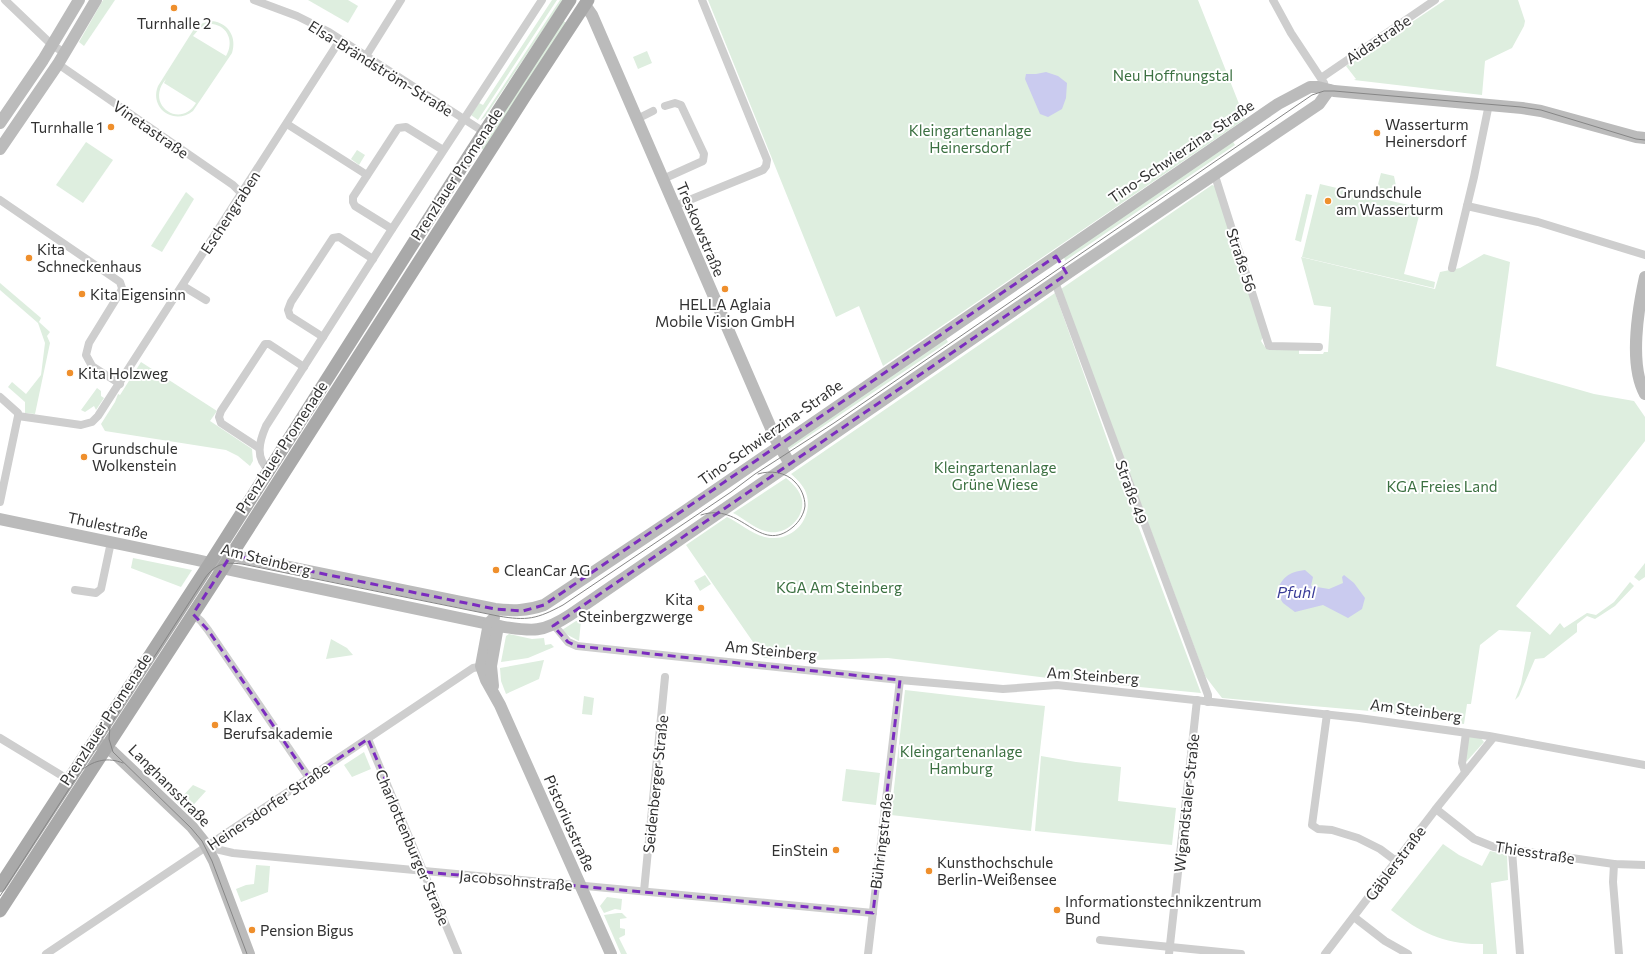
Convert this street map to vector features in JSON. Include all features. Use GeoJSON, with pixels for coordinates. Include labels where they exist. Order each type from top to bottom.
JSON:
{"type":"FeatureCollection","features":[{"type":"Feature","properties":{"kind":"main road"},"geometry":{"type":"LineString","coordinates":[[0,123],[52,45],[79,0]]}},
{"type":"Feature","properties":{"kind":"main road"},"geometry":{"type":"LineString","coordinates":[[0,149],[58,64],[96,0]]}},
{"type":"Feature","properties":{"kind":"main road","name":"Prenzlauer Promenade"},"geometry":{"type":"LineString","coordinates":[[0,886],[210,563],[484,132],[570,0]]}},
{"type":"Feature","properties":{"kind":"main road","name":"Prenzlauer Promenade"},"geometry":{"type":"LineString","coordinates":[[0,911],[223,568],[587,2]]}},
{"type":"Feature","properties":{"kind":"main road","name":"Treskowstraße"},"geometry":{"type":"LineString","coordinates":[[587,2],[778,446],[790,464]]}},
{"type":"Feature","properties":{"kind":"main road","name":"Tino-Schwierzina-Straße"},"geometry":{"type":"LineString","coordinates":[[494,619],[512,611],[533,609],[552,601],[1278,104],[1310,87],[1489,104],[1541,111],[1636,137],[1645,138]]}},
{"type":"Feature","properties":{"kind":"main road"},"geometry":{"type":"LineString","coordinates":[[554,625],[1055,282],[1319,104],[1329,90]]}},
{"type":"Feature","properties":{"kind":"main road"},"geometry":{"type":"LineString","coordinates":[[1056,256],[1067,274]]}},
{"type":"Feature","properties":{"kind":"main road"},"geometry":{"type":"LineString","coordinates":[[1645,277],[1636,364],[1640,382],[1645,394]]}},
{"type":"Feature","properties":{"kind":"main road"},"geometry":{"type":"LineString","coordinates":[[306,412],[318,419]]}},
{"type":"Feature","properties":{"kind":"main road","name":"Thulestraße"},"geometry":{"type":"LineString","coordinates":[[0,519],[210,563]]}},
{"type":"Feature","properties":{"kind":"main road","name":"Am Steinberg"},"geometry":{"type":"LineString","coordinates":[[210,563],[231,555],[494,619],[535,631],[554,625]]}},
{"type":"Feature","properties":{"kind":"main road","name":"Am Steinberg"},"geometry":{"type":"LineString","coordinates":[[210,563],[223,568],[494,619]]}},
{"type":"Feature","properties":{"kind":"main road","name":"Pistoriusstraße"},"geometry":{"type":"LineString","coordinates":[[494,619],[486,666],[500,705],[611,954]]}},
{"type":"Feature","properties":{"kind":"main road","name":"Langhansstraße"},"geometry":{"type":"LineString","coordinates":[[91,746],[98,743],[106,747],[148,784],[192,827],[207,847],[214,861],[249,954]]}},
{"type":"Feature","properties":{"kind":"street"},"geometry":{"type":"LineString","coordinates":[[5,0],[52,45],[64,53]]}},
{"type":"Feature","properties":{"kind":"street","name":"Elsa-Brändström-Straße"},"geometry":{"type":"LineString","coordinates":[[254,0],[297,16],[329,32],[463,120],[484,132]]}},
{"type":"Feature","properties":{"kind":"street"},"geometry":{"type":"LineString","coordinates":[[366,56],[401,0]]}},
{"type":"Feature","properties":{"kind":"street","name":"Prenzlauer Promenade"},"geometry":{"type":"LineString","coordinates":[[269,470],[262,464],[260,448],[261,437],[266,426],[443,150],[542,0]]}},
{"type":"Feature","properties":{"kind":"street"},"geometry":{"type":"LineString","coordinates":[[682,203],[763,170],[766,166],[767,160],[702,0]]}},
{"type":"Feature","properties":{"kind":"street"},"geometry":{"type":"LineString","coordinates":[[1273,0],[1291,33],[1329,90]]}},
{"type":"Feature","properties":{"kind":"street","name":"Aidastraße"},"geometry":{"type":"LineString","coordinates":[[1321,78],[1435,0]]}},
{"type":"Feature","properties":{"kind":"street","name":"Eschengraben"},"geometry":{"type":"LineString","coordinates":[[18,416],[81,425],[92,422],[98,416],[340,40]]}},
{"type":"Feature","properties":{"kind":"street","name":"Vinetastraße"},"geometry":{"type":"LineString","coordinates":[[58,64],[233,185],[242,194]]}},
{"type":"Feature","properties":{"kind":"street"},"geometry":{"type":"LineString","coordinates":[[663,179],[703,161],[704,154],[681,104],[675,103],[665,106]]}},
{"type":"Feature","properties":{"kind":"street"},"geometry":{"type":"LineString","coordinates":[[1452,268],[1489,104]]}},
{"type":"Feature","properties":{"kind":"street"},"geometry":{"type":"LineString","coordinates":[[637,119],[653,111]]}},
{"type":"Feature","properties":{"kind":"street"},"geometry":{"type":"LineString","coordinates":[[287,124],[367,175]]}},
{"type":"Feature","properties":{"kind":"street","name":"Prenzlauer Promenade"},"geometry":{"type":"LineString","coordinates":[[392,229],[355,206],[353,202],[353,197],[367,175],[398,128],[406,127],[443,150]]}},
{"type":"Feature","properties":{"kind":"street","name":"Straße 56"},"geometry":{"type":"LineString","coordinates":[[1214,175],[1269,346],[1319,347]]}},
{"type":"Feature","properties":{"kind":"street"},"geometry":{"type":"LineString","coordinates":[[0,200],[120,282],[122,288],[119,295],[89,343],[86,355],[92,366],[120,384]]}},
{"type":"Feature","properties":{"kind":"street"},"geometry":{"type":"LineString","coordinates":[[1467,206],[1538,222],[1645,255]]}},
{"type":"Feature","properties":{"kind":"street"},"geometry":{"type":"LineString","coordinates":[[323,337],[290,316],[288,310],[291,302],[333,238],[339,238],[373,259]]}},
{"type":"Feature","properties":{"kind":"street","name":"Straße 49"},"geometry":{"type":"LineString","coordinates":[[1055,282],[1208,695],[1208,702]]}},
{"type":"Feature","properties":{"kind":"street"},"geometry":{"type":"LineString","coordinates":[[183,286],[206,300]]}},
{"type":"Feature","properties":{"kind":"street","name":"Prenzlauer Promenade"},"geometry":{"type":"LineString","coordinates":[[260,448],[221,423],[219,417],[221,411],[266,344],[304,367]]}},
{"type":"Feature","properties":{"kind":"street"},"geometry":{"type":"LineString","coordinates":[[0,397],[18,413],[0,502]]}},
{"type":"Feature","properties":{"kind":"street"},"geometry":{"type":"LineString","coordinates":[[75,590],[96,593],[101,590],[111,542]]}},
{"type":"Feature","properties":{"kind":"street"},"geometry":{"type":"LineString","coordinates":[[193,614],[208,630],[309,778]]}},
{"type":"Feature","properties":{"kind":"street","name":"Am Steinberg"},"geometry":{"type":"LineString","coordinates":[[554,625],[568,642],[577,646],[900,680],[1003,689],[1056,685],[1327,714],[1466,733],[1645,765]]}},
{"type":"Feature","properties":{"kind":"street","name":"Heinersdorfer Straße"},"geometry":{"type":"LineString","coordinates":[[46,954],[473,668],[486,666]]}},
{"type":"Feature","properties":{"kind":"street","name":"Seidenberger Straße"},"geometry":{"type":"LineString","coordinates":[[644,891],[665,677]]}},
{"type":"Feature","properties":{"kind":"street","name":"Bühringstraße"},"geometry":{"type":"LineString","coordinates":[[868,954],[900,680]]}},
{"type":"Feature","properties":{"kind":"street","name":"Wigandstaler Straße"},"geometry":{"type":"LineString","coordinates":[[1169,950],[1197,700]]}},
{"type":"Feature","properties":{"kind":"street"},"geometry":{"type":"LineString","coordinates":[[1327,714],[1312,825],[1318,829],[1332,830],[1358,838],[1380,849],[1396,861]]}},
{"type":"Feature","properties":{"kind":"street"},"geometry":{"type":"LineString","coordinates":[[1465,772],[1462,763],[1466,733]]}},
{"type":"Feature","properties":{"kind":"street"},"geometry":{"type":"LineString","coordinates":[[0,738],[69,780]]}},
{"type":"Feature","properties":{"kind":"street","name":"Gäblerstraße"},"geometry":{"type":"LineString","coordinates":[[1325,954],[1436,809],[1493,738]]}},
{"type":"Feature","properties":{"kind":"street","name":"Charlottenburger Straße"},"geometry":{"type":"LineString","coordinates":[[368,739],[425,872],[458,954]]}},
{"type":"Feature","properties":{"kind":"street","name":"Thiesstraße"},"geometry":{"type":"LineString","coordinates":[[1436,809],[1474,839],[1494,847],[1512,851],[1530,852],[1614,864],[1645,865]]}},
{"type":"Feature","properties":{"kind":"street","name":"Jacobsohnstraße"},"geometry":{"type":"LineString","coordinates":[[207,847],[231,852],[425,872],[873,913]]}},
{"type":"Feature","properties":{"kind":"street"},"geometry":{"type":"LineString","coordinates":[[1512,851],[1520,954]]}},
{"type":"Feature","properties":{"kind":"street"},"geometry":{"type":"LineString","coordinates":[[1614,864],[1613,882],[1619,954]]}},
{"type":"Feature","properties":{"kind":"street"},"geometry":{"type":"LineString","coordinates":[[1354,917],[1385,941],[1408,954]]}},
{"type":"Feature","properties":{"kind":"street"},"geometry":{"type":"LineString","coordinates":[[1100,940],[1169,950],[1241,954]]}},
{"type":"Feature","properties":{"kind":"highlighted area"},"geometry":{"type":"Polygon","coordinates":[[[1056,256],[1067,274],[553,626],[568,642],[577,646],[900,680],[873,913],[425,872],[368,739],[309,778],[208,630],[193,614],[231,555],[495,609],[523,611],[544,605],[1056,256]]]}},
{"type":"Feature","properties":{"kind":"green space"},"geometry":{"type":"Polygon","coordinates":[[[103,0],[115,0],[84,46],[79,42],[103,0]]]}},
{"type":"Feature","properties":{"kind":"green space"},"geometry":{"type":"Polygon","coordinates":[[[308,0],[348,0],[358,6],[348,23],[308,0]]]}},
{"type":"Feature","properties":{"kind":"green space"},"geometry":{"type":"Polygon","coordinates":[[[552,0],[557,0],[478,120],[471,115],[479,103],[483,105],[552,0]]]}},
{"type":"Feature","properties":{"kind":"green space"},"geometry":{"type":"Polygon","coordinates":[[[560,0],[563,0],[485,117],[480,121],[560,0]]]}},
{"type":"Feature","properties":{"kind":"green space","name":"Kleingartenanlage Heinersdorf"},"geometry":{"type":"Polygon","coordinates":[[[708,0],[1198,0],[1245,119],[883,366],[859,306],[836,317],[708,0]]]}},
{"type":"Feature","properties":{"kind":"green space"},"geometry":{"type":"Polygon","coordinates":[[[1445,0],[1518,0],[1525,21],[1524,26],[1512,48],[1485,61],[1482,95],[1354,80],[1356,79],[1346,66],[1445,0]]]}},
{"type":"Feature","properties":{"kind":"green space"},"geometry":{"type":"Polygon","coordinates":[[[562,20],[568,24],[485,151],[479,147],[562,20]]]}},
{"type":"Feature","properties":{"kind":"green space"},"geometry":{"type":"Polygon","coordinates":[[[212,21],[218,22],[227,28],[233,42],[232,53],[193,111],[178,117],[171,115],[160,108],[156,94],[158,86],[194,29],[203,23],[212,21]],[[212,24],[200,28],[193,36],[226,56],[230,46],[228,36],[226,32],[218,25],[212,24]],[[166,79],[160,88],[159,97],[162,105],[174,114],[181,114],[189,111],[196,103],[164,83],[166,79]]]}},
{"type":"Feature","properties":{"kind":"green space"},"geometry":{"type":"Polygon","coordinates":[[[647,51],[652,63],[638,69],[633,57],[647,51]]]}},
{"type":"Feature","properties":{"kind":"green space"},"geometry":{"type":"Polygon","coordinates":[[[1232,140],[1235,145],[1065,261],[1064,257],[1232,140]]]}},
{"type":"Feature","properties":{"kind":"green space"},"geometry":{"type":"Polygon","coordinates":[[[86,142],[113,160],[83,203],[56,185],[86,142]]]}},
{"type":"Feature","properties":{"kind":"green space"},"geometry":{"type":"Polygon","coordinates":[[[357,150],[365,155],[359,165],[351,159],[357,150]]]}},
{"type":"Feature","properties":{"kind":"green space"},"geometry":{"type":"Polygon","coordinates":[[[1381,173],[1394,176],[1396,186],[1391,195],[1376,192],[1381,173]]]}},
{"type":"Feature","properties":{"kind":"green space"},"geometry":{"type":"Polygon","coordinates":[[[1320,184],[1421,208],[1404,274],[1435,282],[1434,288],[1302,257],[1320,184]]]}},
{"type":"Feature","properties":{"kind":"green space","name":"KGA Freies Land"},"geometry":{"type":"Polygon","coordinates":[[[1212,185],[1215,186],[1263,337],[1261,341],[1269,350],[1299,348],[1299,354],[1323,354],[1324,352],[1328,352],[1331,307],[1314,305],[1301,257],[1435,289],[1440,272],[1460,268],[1484,254],[1510,262],[1496,366],[1594,394],[1634,401],[1645,417],[1645,441],[1516,606],[1550,635],[1560,623],[1564,628],[1587,613],[1596,615],[1614,602],[1630,582],[1634,586],[1615,606],[1595,619],[1587,616],[1577,624],[1577,632],[1544,658],[1535,659],[1519,696],[1515,700],[1521,684],[1531,632],[1499,630],[1480,645],[1471,704],[1467,704],[1464,724],[1370,711],[1222,698],[1205,676],[1061,289],[1212,185]]]}},
{"type":"Feature","properties":{"kind":"green space"},"geometry":{"type":"Polygon","coordinates":[[[186,192],[194,199],[162,252],[151,246],[186,192]]]}},
{"type":"Feature","properties":{"kind":"green space"},"geometry":{"type":"Polygon","coordinates":[[[1306,194],[1312,195],[1301,242],[1295,240],[1306,194]]]}},
{"type":"Feature","properties":{"kind":"green space"},"geometry":{"type":"Polygon","coordinates":[[[0,283],[41,318],[39,322],[50,332],[47,336],[50,343],[35,414],[25,413],[25,402],[8,387],[12,382],[26,394],[41,375],[45,343],[38,323],[0,290],[0,283]]]}},
{"type":"Feature","properties":{"kind":"green space","name":"Kleingartenanlage Grüne Wiese"},"geometry":{"type":"Polygon","coordinates":[[[1055,293],[1133,512],[1201,693],[1048,678],[888,658],[810,660],[764,658],[686,545],[727,517],[756,534],[768,538],[782,537],[795,530],[805,519],[808,504],[805,490],[799,481],[791,474],[1055,293]]]}},
{"type":"Feature","properties":{"kind":"green space"},"geometry":{"type":"Polygon","coordinates":[[[945,337],[948,342],[788,450],[785,446],[945,337]]]}},
{"type":"Feature","properties":{"kind":"green space"},"geometry":{"type":"Polygon","coordinates":[[[141,362],[217,411],[210,421],[252,449],[253,461],[250,466],[238,456],[226,450],[105,431],[101,424],[115,402],[118,394],[120,395],[141,362]]]}},
{"type":"Feature","properties":{"kind":"green space"},"geometry":{"type":"Polygon","coordinates":[[[97,388],[101,391],[101,396],[104,398],[96,410],[94,406],[85,412],[81,410],[97,388]]]}},
{"type":"Feature","properties":{"kind":"green space"},"geometry":{"type":"Polygon","coordinates":[[[786,478],[798,490],[802,500],[802,507],[797,519],[788,528],[775,532],[764,531],[733,513],[786,478]]]}},
{"type":"Feature","properties":{"kind":"green space"},"geometry":{"type":"Polygon","coordinates":[[[133,558],[192,570],[181,587],[131,568],[133,558]]]}},
{"type":"Feature","properties":{"kind":"green space"},"geometry":{"type":"Polygon","coordinates":[[[1645,563],[1645,577],[1639,581],[1634,577],[1645,563]]]}},
{"type":"Feature","properties":{"kind":"green space"},"geometry":{"type":"Polygon","coordinates":[[[705,575],[711,584],[700,591],[694,581],[705,575]]]}},
{"type":"Feature","properties":{"kind":"green space"},"geometry":{"type":"Polygon","coordinates":[[[576,621],[581,621],[579,641],[562,630],[576,621]]]}},
{"type":"Feature","properties":{"kind":"green space"},"geometry":{"type":"Polygon","coordinates":[[[509,634],[532,639],[544,638],[545,645],[551,644],[554,647],[528,658],[501,662],[506,636],[509,634]]]}},
{"type":"Feature","properties":{"kind":"green space"},"geometry":{"type":"Polygon","coordinates":[[[331,639],[347,648],[353,655],[326,659],[331,639]]]}},
{"type":"Feature","properties":{"kind":"green space"},"geometry":{"type":"Polygon","coordinates":[[[544,660],[539,679],[506,694],[501,681],[500,668],[544,660]]]}},
{"type":"Feature","properties":{"kind":"green space","name":"Kleingartenanlage Hamburg"},"geometry":{"type":"Polygon","coordinates":[[[905,690],[1045,706],[1031,831],[891,815],[905,690]]]}},
{"type":"Feature","properties":{"kind":"green space"},"geometry":{"type":"Polygon","coordinates":[[[584,696],[594,698],[592,715],[582,714],[584,696]]]}},
{"type":"Feature","properties":{"kind":"green space"},"geometry":{"type":"Polygon","coordinates":[[[1469,736],[1480,737],[1484,742],[1466,762],[1465,761],[1469,736]]]}},
{"type":"Feature","properties":{"kind":"green space"},"geometry":{"type":"Polygon","coordinates":[[[364,752],[371,769],[352,777],[344,765],[364,752]]]}},
{"type":"Feature","properties":{"kind":"green space"},"geometry":{"type":"Polygon","coordinates":[[[1041,756],[1121,767],[1118,801],[1176,808],[1172,845],[1035,831],[1041,756]]]}},
{"type":"Feature","properties":{"kind":"green space"},"geometry":{"type":"Polygon","coordinates":[[[846,769],[880,773],[876,805],[842,801],[846,769]]]}},
{"type":"Feature","properties":{"kind":"green space"},"geometry":{"type":"Polygon","coordinates":[[[193,785],[206,791],[187,812],[177,802],[193,785]]]}},
{"type":"Feature","properties":{"kind":"green space"},"geometry":{"type":"Polygon","coordinates":[[[1443,844],[1459,855],[1482,866],[1490,851],[1507,855],[1508,880],[1491,883],[1497,954],[1483,954],[1483,944],[1469,944],[1445,940],[1434,936],[1413,925],[1391,910],[1443,844]]]}},
{"type":"Feature","properties":{"kind":"green space"},"geometry":{"type":"Polygon","coordinates":[[[256,865],[270,866],[268,892],[241,902],[236,889],[254,884],[256,865]]]}},
{"type":"Feature","properties":{"kind":"green space"},"geometry":{"type":"Polygon","coordinates":[[[607,897],[622,899],[621,910],[615,909],[604,913],[600,906],[607,897]]]}},
{"type":"Feature","properties":{"kind":"green space"},"geometry":{"type":"Polygon","coordinates":[[[622,913],[627,918],[620,919],[620,928],[625,929],[625,935],[619,938],[627,954],[621,954],[604,915],[622,913]]]}},
{"type":"Feature","properties":{"kind":"water"},"geometry":{"type":"Polygon","coordinates":[[[1046,72],[1058,76],[1067,83],[1066,98],[1062,109],[1048,117],[1040,114],[1025,79],[1026,74],[1046,72]]]}},
{"type":"Feature","properties":{"kind":"water","name":"Pfuhl"},"geometry":{"type":"Polygon","coordinates":[[[1305,570],[1313,577],[1311,586],[1329,589],[1343,583],[1342,577],[1344,575],[1354,583],[1365,598],[1362,609],[1348,618],[1323,605],[1295,612],[1283,603],[1276,592],[1287,576],[1294,572],[1305,570]]]}},
{"type":"Feature","properties":{"kind":"tram line"},"geometry":{"type":"LineString","coordinates":[[0,896],[205,578],[217,566],[231,563],[242,564],[498,616],[517,618],[532,618],[539,616],[563,605],[731,492],[755,474],[834,423],[1312,95],[1324,91],[1334,91],[1521,107],[1541,110],[1636,139],[1645,140]]}},
{"type":"Feature","properties":{"kind":"tram line"},"geometry":{"type":"LineString","coordinates":[[701,515],[715,513],[728,515],[760,532],[770,535],[781,534],[793,527],[801,518],[805,506],[799,487],[795,482],[783,474],[773,472],[758,474]]}},
{"type":"Feature","properties":{"kind":"tram line"},"geometry":{"type":"LineString","coordinates":[[110,727],[109,739],[113,752],[191,828],[202,841],[212,861],[247,954]]}},
{"type":"Feature","properties":{"kind":"tram line"},"geometry":{"type":"LineString","coordinates":[[83,769],[92,763],[102,760],[112,760],[123,763]]}},
{"type":"Feature","properties":{"kind":"place","name":"Turnhalle 2"},"geometry":{"type":"Point","coordinates":[174,8]}},
{"type":"Feature","properties":{"kind":"place","name":"Turnhalle 1"},"geometry":{"type":"Point","coordinates":[111,127]}},
{"type":"Feature","properties":{"kind":"place","name":"Wasserturm Heinersdorf"},"geometry":{"type":"Point","coordinates":[1377,133]}},
{"type":"Feature","properties":{"kind":"place","name":"Grundschule am Wasserturm"},"geometry":{"type":"Point","coordinates":[1328,201]}},
{"type":"Feature","properties":{"kind":"place","name":"Kita Schneckenhaus"},"geometry":{"type":"Point","coordinates":[29,258]}},
{"type":"Feature","properties":{"kind":"place","name":"HELLA Aglaia Mobile Vision GmbH"},"geometry":{"type":"Point","coordinates":[725,289]}},
{"type":"Feature","properties":{"kind":"place","name":"Kita Eigensinn"},"geometry":{"type":"Point","coordinates":[82,294]}},
{"type":"Feature","properties":{"kind":"place","name":"Kita Holzweg"},"geometry":{"type":"Point","coordinates":[70,373]}},
{"type":"Feature","properties":{"kind":"place","name":"Grundschule Wolkenstein"},"geometry":{"type":"Point","coordinates":[84,457]}},
{"type":"Feature","properties":{"kind":"place","name":"CleanCar AG"},"geometry":{"type":"Point","coordinates":[496,570]}},
{"type":"Feature","properties":{"kind":"place","name":"Kita Steinbergzwerge"},"geometry":{"type":"Point","coordinates":[701,608]}},
{"type":"Feature","properties":{"kind":"place","name":"Klax Berufsakademie"},"geometry":{"type":"Point","coordinates":[215,725]}},
{"type":"Feature","properties":{"kind":"place","name":"EinStein"},"geometry":{"type":"Point","coordinates":[836,850]}},
{"type":"Feature","properties":{"kind":"place","name":"Kunsthochschule Berlin-Weißensee"},"geometry":{"type":"Point","coordinates":[929,871]}},
{"type":"Feature","properties":{"kind":"place","name":"Informationstechnikzentrum Bund"},"geometry":{"type":"Point","coordinates":[1057,910]}},
{"type":"Feature","properties":{"kind":"place","name":"Pension Bigus"},"geometry":{"type":"Point","coordinates":[252,930]}},
{"type":"Feature","properties":{"kind":"park label","name":"Neu Hoffnungstal"},"geometry":{"type":"Point","coordinates":[1173,75]}},
{"type":"Feature","properties":{"kind":"park label","name":"KGA Am Steinberg"},"geometry":{"type":"Point","coordinates":[839,587]}}]}
